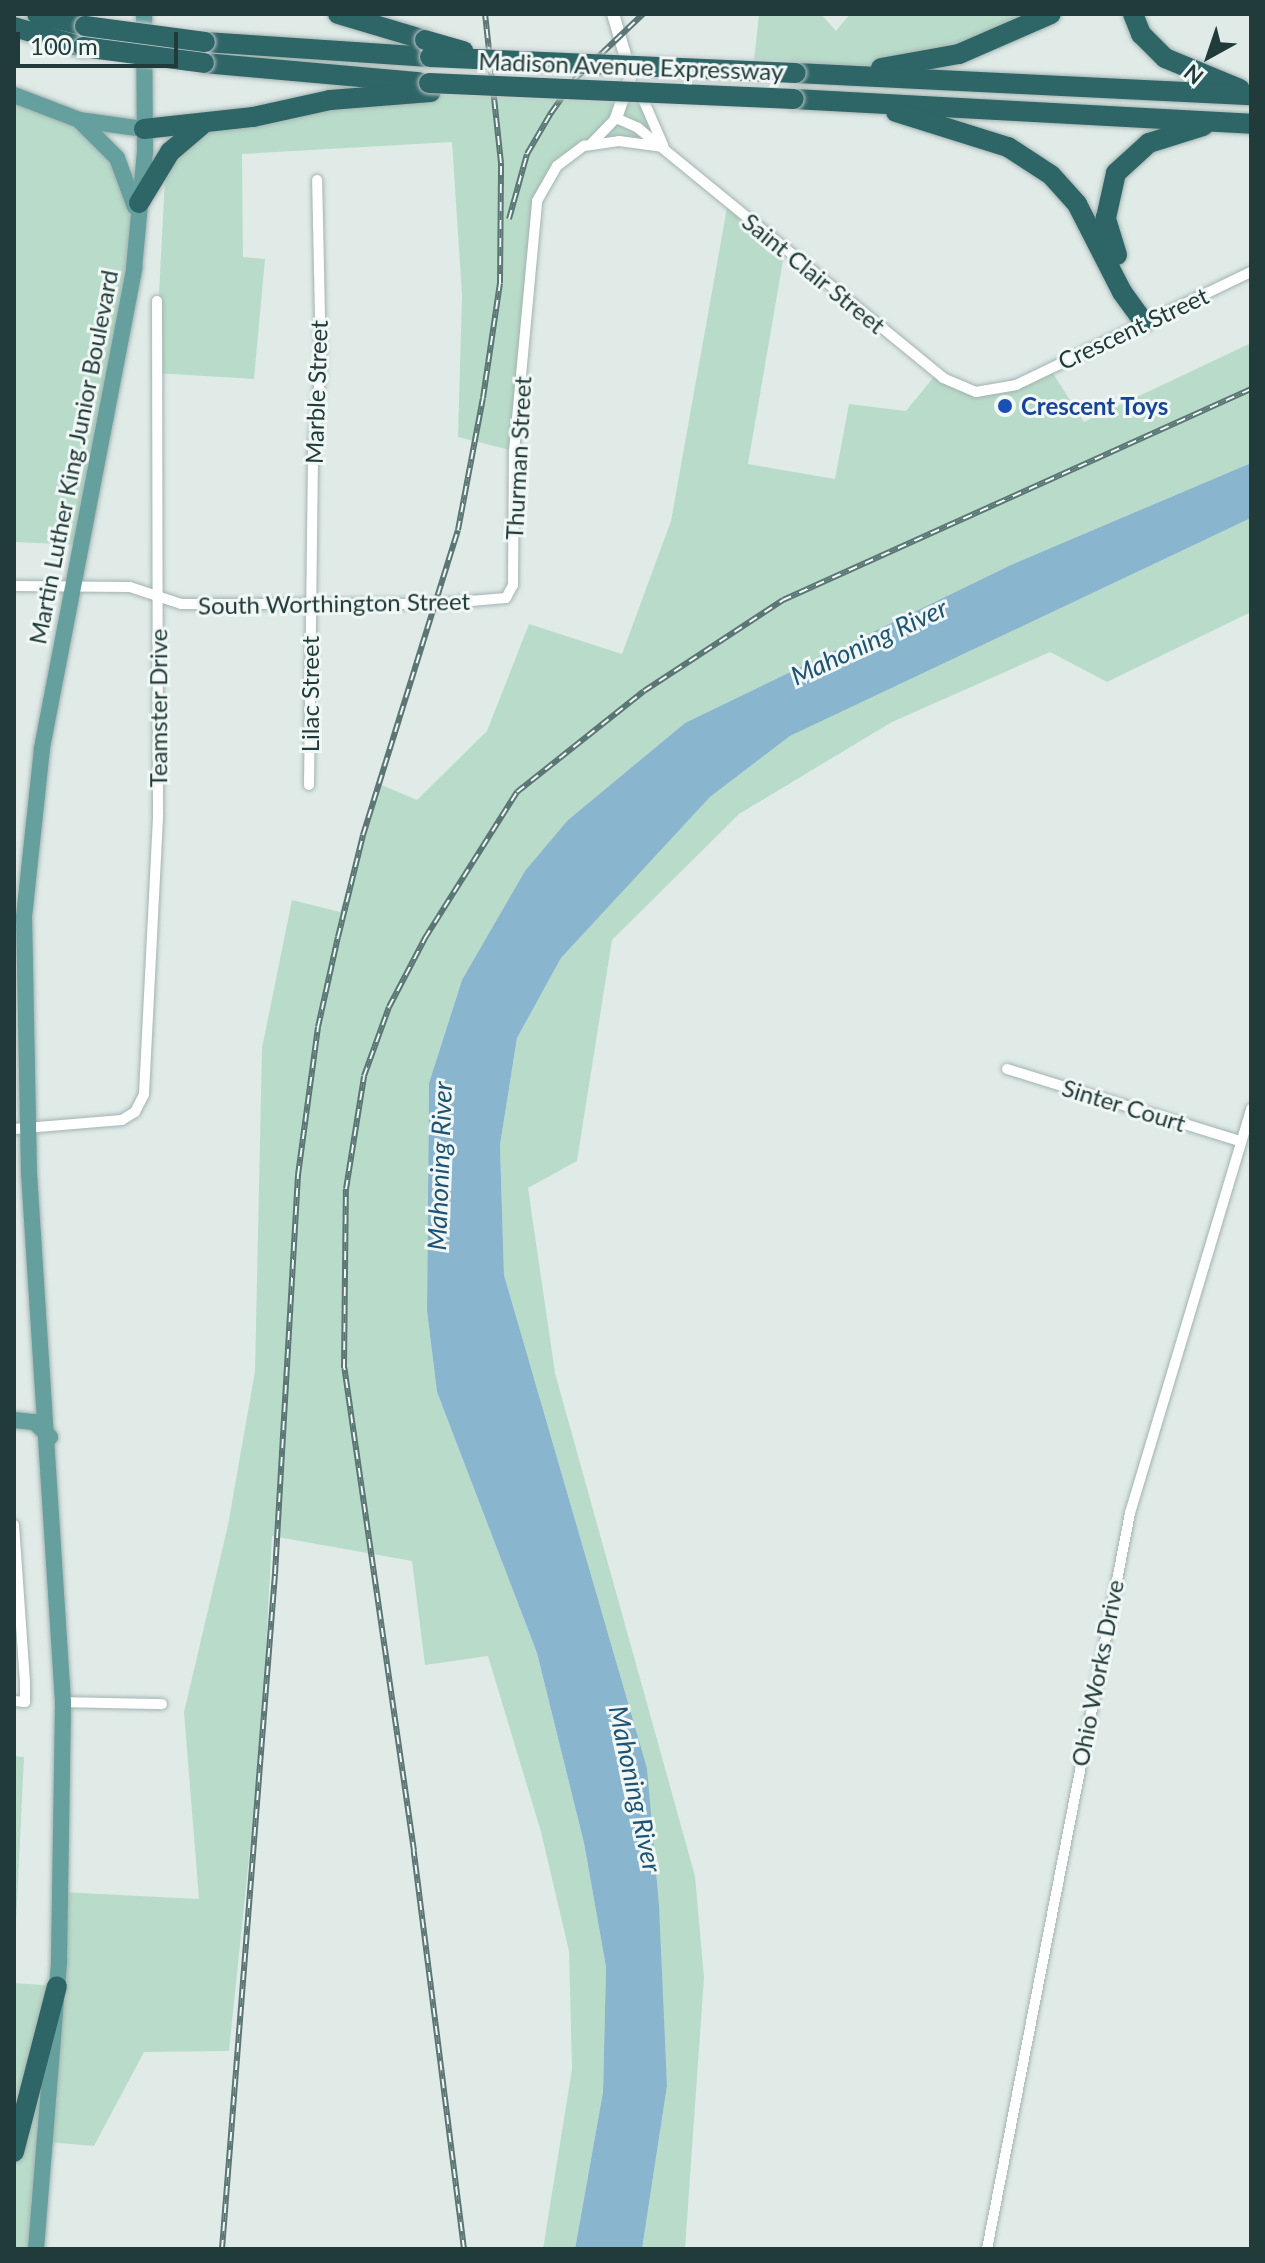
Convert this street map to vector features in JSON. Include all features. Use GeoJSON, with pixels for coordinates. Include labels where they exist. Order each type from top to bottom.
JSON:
{"type":"FeatureCollection","features":[{"type":"Feature","properties":{"kind":"highway"},"geometry":{"type":"LineString","coordinates":[[37,14],[85,26],[205,42],[428,48]]}},
{"type":"Feature","properties":{"kind":"highway"},"geometry":{"type":"LineString","coordinates":[[338,14],[428,48]]}},
{"type":"Feature","properties":{"kind":"highway"},"geometry":{"type":"LineString","coordinates":[[836,75],[959,54],[1051,14]]}},
{"type":"Feature","properties":{"kind":"highway"},"geometry":{"type":"LineString","coordinates":[[1133,14],[1149,45],[1165,58],[1251,94]]}},
{"type":"Feature","properties":{"kind":"highway","name":"Madison Avenue Expressway"},"geometry":{"type":"LineString","coordinates":[[14,27],[83,47],[430,88],[851,101],[1251,124]]}},
{"type":"Feature","properties":{"kind":"highway","name":"Madison Avenue Expressway"},"geometry":{"type":"LineString","coordinates":[[428,48],[493,60],[1251,94]]}},
{"type":"Feature","properties":{"kind":"highway"},"geometry":{"type":"LineString","coordinates":[[144,129],[203,124],[330,100],[430,88]]}},
{"type":"Feature","properties":{"kind":"highway"},"geometry":{"type":"LineString","coordinates":[[851,101],[967,131],[1040,166],[1077,204],[1122,292],[1144,322]]}},
{"type":"Feature","properties":{"kind":"highway"},"geometry":{"type":"LineString","coordinates":[[1144,322],[1109,235],[1110,187],[1138,149],[1216,122]]}},
{"type":"Feature","properties":{"kind":"highway"},"geometry":{"type":"LineString","coordinates":[[139,211],[166,157],[203,124]]}},
{"type":"Feature","properties":{"kind":"highway"},"geometry":{"type":"LineString","coordinates":[[14,2152],[57,1986]]}},
{"type":"Feature","properties":{"kind":"main road","name":"Martin Luther King Junior Boulevard"},"geometry":{"type":"LineString","coordinates":[[36,2249],[57,1986],[63,1702],[50,1437],[21,1128],[28,859],[42,748],[126,322],[139,211],[144,129],[144,14]]}},
{"type":"Feature","properties":{"kind":"main road"},"geometry":{"type":"LineString","coordinates":[[14,95],[79,120],[144,129]]}},
{"type":"Feature","properties":{"kind":"main road"},"geometry":{"type":"LineString","coordinates":[[79,120],[117,158],[139,211]]}},
{"type":"Feature","properties":{"kind":"main road"},"geometry":{"type":"LineString","coordinates":[[14,1420],[34,1422],[50,1437]]}},
{"type":"Feature","properties":{"kind":"street"},"geometry":{"type":"LineString","coordinates":[[591,144],[616,118],[631,75],[613,14]]}},
{"type":"Feature","properties":{"kind":"street","name":"Saint Clair Street"},"geometry":{"type":"LineString","coordinates":[[631,75],[664,147]]}},
{"type":"Feature","properties":{"kind":"street","name":"Saint Clair Street"},"geometry":{"type":"LineString","coordinates":[[616,118],[664,147],[943,378],[970,391]]}},
{"type":"Feature","properties":{"kind":"street"},"geometry":{"type":"LineString","coordinates":[[591,144],[664,147]]}},
{"type":"Feature","properties":{"kind":"street","name":"Thurman Street"},"geometry":{"type":"LineString","coordinates":[[511,594],[514,451],[529,323],[537,201],[557,166],[591,144]]}},
{"type":"Feature","properties":{"kind":"street","name":"Marble Street"},"geometry":{"type":"LineString","coordinates":[[310,603],[321,365],[317,180]]}},
{"type":"Feature","properties":{"kind":"street","name":"Crescent Street"},"geometry":{"type":"LineString","coordinates":[[970,391],[1016,385],[1251,272]]}},
{"type":"Feature","properties":{"kind":"street","name":"Teamster Drive"},"geometry":{"type":"LineString","coordinates":[[21,1128],[115,1122],[135,1112],[144,1094],[156,861],[157,301]]}},
{"type":"Feature","properties":{"kind":"street","name":"South Worthington Street"},"geometry":{"type":"LineString","coordinates":[[14,586],[130,587],[181,604],[450,604],[499,601],[511,594]]}},
{"type":"Feature","properties":{"kind":"street","name":"Lilac Street"},"geometry":{"type":"LineString","coordinates":[[309,785],[310,603]]}},
{"type":"Feature","properties":{"kind":"street","name":"Sinter Court"},"geometry":{"type":"LineString","coordinates":[[1007,1069],[1240,1141]]}},
{"type":"Feature","properties":{"kind":"street","name":"Ohio Works Drive"},"geometry":{"type":"LineString","coordinates":[[987,2249],[1130,1513],[1251,1109]]}},
{"type":"Feature","properties":{"kind":"street"},"geometry":{"type":"LineString","coordinates":[[14,1525],[19,1701]]}},
{"type":"Feature","properties":{"kind":"street"},"geometry":{"type":"LineString","coordinates":[[63,1702],[162,1704]]}},
{"type":"Feature","properties":{"kind":"green space"},"geometry":{"type":"Polygon","coordinates":[[[759,14],[821,14],[836,31],[850,14],[1035,14],[1011,36],[836,75],[753,71],[759,14]]]}},
{"type":"Feature","properties":{"kind":"green space"},"geometry":{"type":"Polygon","coordinates":[[[631,75],[664,147],[633,142],[584,146],[543,187],[514,451],[458,437],[462,295],[452,142],[242,154],[243,257],[265,259],[254,379],[155,373],[166,157],[192,131],[330,100],[504,89],[625,93],[631,75]]]}},
{"type":"Feature","properties":{"kind":"green space"},"geometry":{"type":"Polygon","coordinates":[[[14,95],[64,115],[108,145],[138,219],[81,545],[14,542],[14,95]]]}},
{"type":"Feature","properties":{"kind":"green space"},"geometry":{"type":"Polygon","coordinates":[[[728,202],[785,249],[748,464],[835,479],[849,404],[906,411],[937,373],[986,393],[1049,367],[1084,422],[1251,343],[1251,463],[1013,564],[685,723],[568,820],[462,980],[429,1083],[427,1311],[437,1392],[537,1653],[584,1843],[606,1967],[603,2092],[575,2249],[543,2249],[572,2069],[569,1951],[541,1832],[488,1656],[425,1665],[412,1561],[272,1536],[261,1742],[229,2051],[144,2052],[94,2146],[47,2142],[36,2249],[14,2249],[14,1983],[57,1986],[61,1892],[199,1899],[184,1712],[228,1525],[255,1371],[262,1048],[292,900],[340,912],[377,783],[417,800],[487,731],[529,624],[622,654],[671,521],[728,202]]]}},
{"type":"Feature","properties":{"kind":"green space"},"geometry":{"type":"Polygon","coordinates":[[[1251,518],[1251,612],[1107,682],[1050,652],[892,722],[739,814],[612,940],[577,1161],[528,1188],[555,1373],[695,1876],[704,1977],[685,2249],[642,2249],[667,2086],[647,1768],[504,1275],[500,1145],[517,1038],[561,958],[710,797],[790,736],[1251,518]]]}},
{"type":"Feature","properties":{"kind":"green space"},"geometry":{"type":"Polygon","coordinates":[[[14,1756],[24,1757],[14,1966],[14,1756]]]}},
{"type":"Feature","properties":{"kind":"water","name":"Mahoning River"},"geometry":{"type":"Polygon","coordinates":[[[1251,463],[1251,518],[790,736],[710,797],[561,958],[517,1038],[500,1145],[504,1275],[647,1768],[659,1906],[667,2086],[642,2249],[575,2249],[603,2092],[606,1967],[584,1843],[537,1653],[437,1392],[427,1311],[429,1083],[462,980],[525,871],[568,820],[685,723],[1013,564],[1251,463]]]}},
{"type":"Feature","properties":{"kind":"railway"},"geometry":{"type":"LineString","coordinates":[[222,2249],[275,1574],[298,1175],[318,1027],[338,937],[363,835],[458,530],[483,398],[500,283],[501,163],[485,14]]}},
{"type":"Feature","properties":{"kind":"railway"},"geometry":{"type":"LineString","coordinates":[[509,219],[527,154],[551,113],[576,78],[643,14]]}},
{"type":"Feature","properties":{"kind":"railway"},"geometry":{"type":"LineString","coordinates":[[464,2249],[414,1851],[344,1368],[346,1189],[364,1076],[389,1007],[425,938],[517,792],[644,691],[783,600],[1251,389]]}},
{"type":"Feature","properties":{"kind":"place","name":"Crescent Toys"},"geometry":{"type":"Point","coordinates":[1005,406]}}]}
